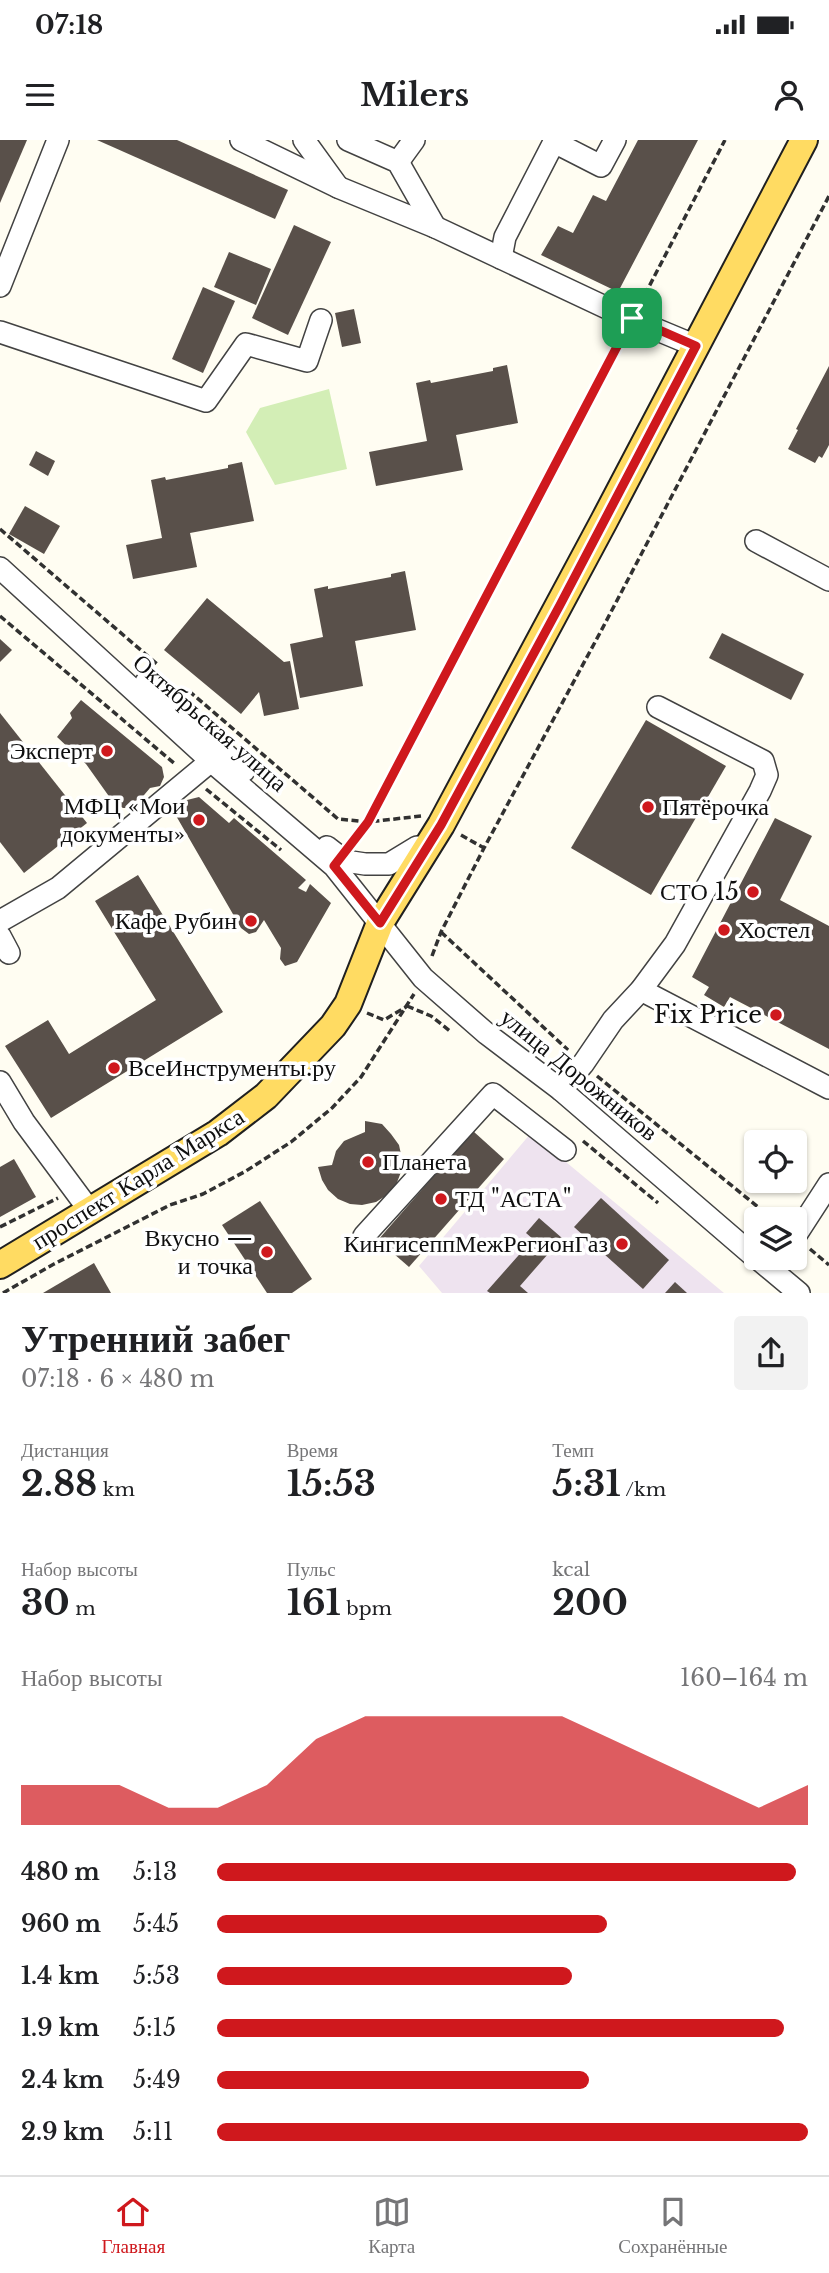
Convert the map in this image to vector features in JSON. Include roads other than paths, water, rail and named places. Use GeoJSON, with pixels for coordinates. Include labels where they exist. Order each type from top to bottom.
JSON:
{"type":"FeatureCollection","features":[{"type":"Feature","properties":{"kind":"main road"},"geometry":{"type":"LineString","coordinates":[[377,919],[692,345],[794,140]]}},
{"type":"Feature","properties":{"kind":"main road","name":"проспект Карла Маркса"},"geometry":{"type":"LineString","coordinates":[[0,1265],[83,1202],[218,1133],[266,1096],[333,1026],[348,1004],[377,919],[441,825],[560,605],[692,345],[804,140]]}},
{"type":"Feature","properties":{"kind":"main road"},"geometry":{"type":"LineString","coordinates":[[0,1254],[83,1202]]}},
{"type":"Feature","properties":{"kind":"street"},"geometry":{"type":"LineString","coordinates":[[0,286],[58,140]]}},
{"type":"Feature","properties":{"kind":"street"},"geometry":{"type":"LineString","coordinates":[[241,140],[340,188],[435,228],[692,345]]}},
{"type":"Feature","properties":{"kind":"street"},"geometry":{"type":"LineString","coordinates":[[304,140],[340,188]]}},
{"type":"Feature","properties":{"kind":"street"},"geometry":{"type":"LineString","coordinates":[[348,140],[398,162],[435,228]]}},
{"type":"Feature","properties":{"kind":"street"},"geometry":{"type":"LineString","coordinates":[[398,162],[414,140]]}},
{"type":"Feature","properties":{"kind":"street"},"geometry":{"type":"LineString","coordinates":[[501,258],[505,237],[554,142],[601,166],[615,140]]}},
{"type":"Feature","properties":{"kind":"street"},"geometry":{"type":"LineString","coordinates":[[0,332],[206,401],[246,344],[307,361],[321,320]]}},
{"type":"Feature","properties":{"kind":"street"},"geometry":{"type":"LineString","coordinates":[[756,541],[829,580]]}},
{"type":"Feature","properties":{"kind":"street"},"geometry":{"type":"LineString","coordinates":[[0,551],[345,861],[389,864],[417,847]]}},
{"type":"Feature","properties":{"kind":"street","name":"Октябрьская улица"},"geometry":{"type":"LineString","coordinates":[[0,568],[211,761],[334,866],[377,919]]}},
{"type":"Feature","properties":{"kind":"street"},"geometry":{"type":"LineString","coordinates":[[561,1090],[675,944],[767,775],[763,761],[658,707]]}},
{"type":"Feature","properties":{"kind":"street"},"geometry":{"type":"LineString","coordinates":[[0,921],[58,888],[164,813],[211,761]]}},
{"type":"Feature","properties":{"kind":"street","name":"улица Дорожников"},"geometry":{"type":"LineString","coordinates":[[377,919],[423,978],[487,1034],[561,1090],[744,1244]]}},
{"type":"Feature","properties":{"kind":"street"},"geometry":{"type":"LineString","coordinates":[[641,989],[829,1088]]}},
{"type":"Feature","properties":{"kind":"street"},"geometry":{"type":"LineString","coordinates":[[0,1082],[24,1122],[83,1202]]}},
{"type":"Feature","properties":{"kind":"street"},"geometry":{"type":"LineString","coordinates":[[363,1236],[493,1094],[570,1142]]}},
{"type":"Feature","properties":{"kind":"street"},"geometry":{"type":"LineString","coordinates":[[807,1218],[829,1184]]}},
{"type":"Feature","properties":{"kind":"street","name":"улица Дорожников"},"geometry":{"type":"LineString","coordinates":[[774,1270],[799,1293]]}},
{"type":"Feature","properties":{"kind":"place","name":"Эксперт"},"geometry":{"type":"Point","coordinates":[107,751]}},
{"type":"Feature","properties":{"kind":"place","name":"Пятёрочка"},"geometry":{"type":"Point","coordinates":[648,807]}},
{"type":"Feature","properties":{"kind":"place","name":"МФЦ «Мои документы»"},"geometry":{"type":"Point","coordinates":[199,820]}},
{"type":"Feature","properties":{"kind":"place","name":"СТО 15"},"geometry":{"type":"Point","coordinates":[753,892]}},
{"type":"Feature","properties":{"kind":"place","name":"Кафе Рубин"},"geometry":{"type":"Point","coordinates":[251,921]}},
{"type":"Feature","properties":{"kind":"place","name":"Хостел"},"geometry":{"type":"Point","coordinates":[724,930]}},
{"type":"Feature","properties":{"kind":"place","name":"Fix Price"},"geometry":{"type":"Point","coordinates":[776,1015]}},
{"type":"Feature","properties":{"kind":"place","name":"ВсеИнструменты.ру"},"geometry":{"type":"Point","coordinates":[114,1068]}},
{"type":"Feature","properties":{"kind":"place","name":"Планета"},"geometry":{"type":"Point","coordinates":[368,1162]}},
{"type":"Feature","properties":{"kind":"place","name":"ТД \"АСТА\""},"geometry":{"type":"Point","coordinates":[441,1199]}},
{"type":"Feature","properties":{"kind":"place","name":"КингисеппМежРегионГаз"},"geometry":{"type":"Point","coordinates":[622,1244]}},
{"type":"Feature","properties":{"kind":"place","name":"Вкусно — и точка"},"geometry":{"type":"Point","coordinates":[267,1252]}}]}
